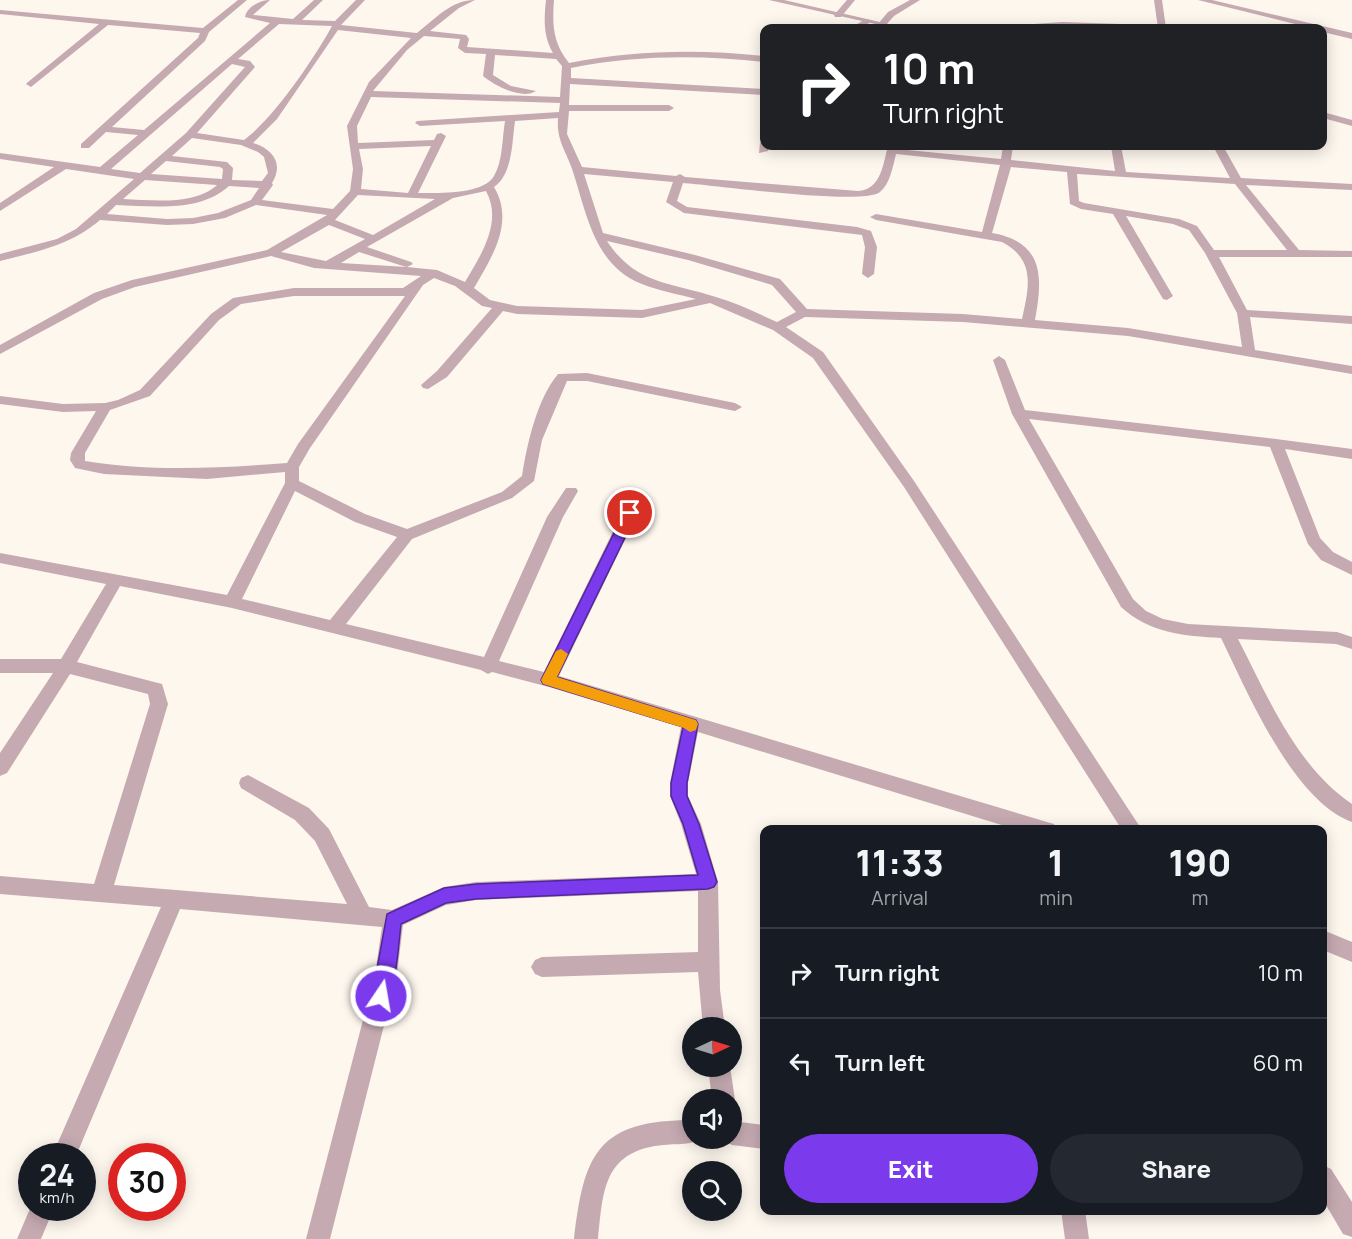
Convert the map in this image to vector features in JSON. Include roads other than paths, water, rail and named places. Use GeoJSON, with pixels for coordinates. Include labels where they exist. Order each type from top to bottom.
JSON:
{"type":"FeatureCollection","features":[{"type":"Feature","properties":{"kind":"street"},"geometry":{"type":"LineString","coordinates":[[85,146],[202,39],[205,31],[243,0]]}},
{"type":"Feature","properties":{"kind":"street"},"geometry":{"type":"LineString","coordinates":[[266,0],[249,14],[249,17],[421,35],[463,37],[465,39],[462,48],[465,50],[562,61],[669,54],[719,54],[760,58]]}},
{"type":"Feature","properties":{"kind":"street"},"geometry":{"type":"LineString","coordinates":[[296,21],[319,0]]}},
{"type":"Feature","properties":{"kind":"street"},"geometry":{"type":"LineString","coordinates":[[245,144],[264,128],[296,88],[336,26],[361,0]]}},
{"type":"Feature","properties":{"kind":"street"},"geometry":{"type":"LineString","coordinates":[[0,350],[89,300],[117,289],[271,253],[331,217],[355,192],[358,169],[352,126],[372,84],[399,52],[456,6],[471,0]]}},
{"type":"Feature","properties":{"kind":"street"},"geometry":{"type":"LineString","coordinates":[[550,0],[547,32],[562,61],[565,99],[562,134],[578,170],[598,234],[612,257],[634,276],[647,282],[711,299],[777,327],[818,356],[909,484],[1130,825]]}},
{"type":"Feature","properties":{"kind":"street"},"geometry":{"type":"LineString","coordinates":[[773,0],[882,24],[891,14],[916,0]]}},
{"type":"Feature","properties":{"kind":"street"},"geometry":{"type":"LineString","coordinates":[[838,15],[851,0]]}},
{"type":"Feature","properties":{"kind":"street"},"geometry":{"type":"LineString","coordinates":[[1158,0],[1161,24]]}},
{"type":"Feature","properties":{"kind":"street"},"geometry":{"type":"LineString","coordinates":[[1202,0],[1301,24]]}},
{"type":"Feature","properties":{"kind":"street"},"geometry":{"type":"LineString","coordinates":[[0,12],[205,31]]}},
{"type":"Feature","properties":{"kind":"street"},"geometry":{"type":"LineString","coordinates":[[102,171],[277,21]]}},
{"type":"Feature","properties":{"kind":"street"},"geometry":{"type":"LineString","coordinates":[[863,24],[869,21]]}},
{"type":"Feature","properties":{"kind":"street"},"geometry":{"type":"LineString","coordinates":[[31,84],[105,23]]}},
{"type":"Feature","properties":{"kind":"street"},"geometry":{"type":"LineString","coordinates":[[1327,30],[1352,36]]}},
{"type":"Feature","properties":{"kind":"street"},"geometry":{"type":"LineString","coordinates":[[490,52],[488,76],[502,85],[565,99],[669,108]]}},
{"type":"Feature","properties":{"kind":"street"},"geometry":{"type":"LineString","coordinates":[[0,258],[61,241],[80,231],[144,177],[189,135],[250,67],[247,63],[231,61]]}},
{"type":"Feature","properties":{"kind":"street"},"geometry":{"type":"LineString","coordinates":[[368,94],[565,99],[760,92]]}},
{"type":"Feature","properties":{"kind":"street"},"geometry":{"type":"LineString","coordinates":[[420,123],[510,118],[565,99]]}},
{"type":"Feature","properties":{"kind":"street"},"geometry":{"type":"LineString","coordinates":[[1327,117],[1352,123]]}},
{"type":"Feature","properties":{"kind":"street"},"geometry":{"type":"LineString","coordinates":[[355,192],[449,196],[488,186],[496,181],[500,172],[510,118]]}},
{"type":"Feature","properties":{"kind":"street"},"geometry":{"type":"LineString","coordinates":[[412,195],[448,122]]}},
{"type":"Feature","properties":{"kind":"street"},"geometry":{"type":"LineString","coordinates":[[105,129],[149,133]]}},
{"type":"Feature","properties":{"kind":"street"},"geometry":{"type":"LineString","coordinates":[[97,216],[144,221],[193,221],[221,216],[255,202],[268,185],[273,173],[266,153],[245,144],[189,135]]}},
{"type":"Feature","properties":{"kind":"street"},"geometry":{"type":"LineString","coordinates":[[354,146],[438,143]]}},
{"type":"Feature","properties":{"kind":"street"},"geometry":{"type":"LineString","coordinates":[[578,170],[680,177],[841,194],[865,194],[875,192],[880,186],[891,150]]}},
{"type":"Feature","properties":{"kind":"street"},"geometry":{"type":"LineString","coordinates":[[908,150],[1072,171],[1352,187]]}},
{"type":"Feature","properties":{"kind":"street"},"geometry":{"type":"LineString","coordinates":[[986,236],[1004,177],[1008,150]]}},
{"type":"Feature","properties":{"kind":"street"},"geometry":{"type":"LineString","coordinates":[[1117,150],[1121,175]]}},
{"type":"Feature","properties":{"kind":"street"},"geometry":{"type":"LineString","coordinates":[[1220,150],[1238,180],[1296,254]]}},
{"type":"Feature","properties":{"kind":"street"},"geometry":{"type":"LineString","coordinates":[[0,156],[144,177],[268,185]]}},
{"type":"Feature","properties":{"kind":"street"},"geometry":{"type":"LineString","coordinates":[[114,202],[169,203],[196,200],[213,193],[227,182],[228,168],[223,164],[165,158]]}},
{"type":"Feature","properties":{"kind":"street"},"geometry":{"type":"LineString","coordinates":[[0,208],[63,166]]}},
{"type":"Feature","properties":{"kind":"street"},"geometry":{"type":"LineString","coordinates":[[1072,171],[1074,202],[1090,208],[1185,223],[1200,236],[1243,313],[1249,352]]}},
{"type":"Feature","properties":{"kind":"street"},"geometry":{"type":"LineString","coordinates":[[680,177],[671,202],[684,210],[867,233],[871,247],[868,274]]}},
{"type":"Feature","properties":{"kind":"street"},"geometry":{"type":"LineString","coordinates":[[468,288],[490,249],[496,226],[497,203],[488,186]]}},
{"type":"Feature","properties":{"kind":"street"},"geometry":{"type":"LineString","coordinates":[[328,266],[449,196]]}},
{"type":"Feature","properties":{"kind":"street"},"geometry":{"type":"LineString","coordinates":[[255,202],[331,217],[374,239]]}},
{"type":"Feature","properties":{"kind":"street"},"geometry":{"type":"LineString","coordinates":[[1118,213],[1167,296]]}},
{"type":"Feature","properties":{"kind":"street"},"geometry":{"type":"LineString","coordinates":[[876,217],[986,236],[1017,244],[1028,254],[1034,280],[1028,323]]}},
{"type":"Feature","properties":{"kind":"street"},"geometry":{"type":"LineString","coordinates":[[598,234],[692,257],[776,282],[804,313]]}},
{"type":"Feature","properties":{"kind":"street"},"geometry":{"type":"LineString","coordinates":[[357,248],[449,278],[468,288],[486,303],[499,308],[619,315],[642,314],[711,299]]}},
{"type":"Feature","properties":{"kind":"street"},"geometry":{"type":"LineString","coordinates":[[1211,253],[1296,254],[1351,248]]}},
{"type":"Feature","properties":{"kind":"street"},"geometry":{"type":"LineString","coordinates":[[271,253],[292,260],[328,266],[433,273]]}},
{"type":"Feature","properties":{"kind":"street"},"geometry":{"type":"LineString","coordinates":[[0,400],[63,408],[105,407],[145,393],[215,318],[237,302],[265,295],[294,292],[406,292],[433,273]]}},
{"type":"Feature","properties":{"kind":"street"},"geometry":{"type":"LineString","coordinates":[[231,603],[322,418],[419,285]]}},
{"type":"Feature","properties":{"kind":"street"},"geometry":{"type":"LineString","coordinates":[[428,385],[442,374],[499,308]]}},
{"type":"Feature","properties":{"kind":"street"},"geometry":{"type":"LineString","coordinates":[[777,327],[804,313],[963,318],[1128,332],[1352,370]]}},
{"type":"Feature","properties":{"kind":"street"},"geometry":{"type":"LineString","coordinates":[[1243,313],[1352,320]]}},
{"type":"Feature","properties":{"kind":"street"},"geometry":{"type":"LineString","coordinates":[[999,360],[1019,414],[1126,603],[1140,615],[1159,624],[1188,630],[1337,638],[1352,643]]}},
{"type":"Feature","properties":{"kind":"street"},"geometry":{"type":"LineString","coordinates":[[333,628],[407,535],[507,495],[529,478],[535,440],[557,384],[563,377],[587,377],[735,407]]}},
{"type":"Feature","properties":{"kind":"street"},"geometry":{"type":"LineString","coordinates":[[105,407],[78,453],[77,460],[80,465],[104,469],[207,474],[292,475],[360,518],[407,535]]}},
{"type":"Feature","properties":{"kind":"street"},"geometry":{"type":"LineString","coordinates":[[1019,414],[1276,443],[1352,454]]}},
{"type":"Feature","properties":{"kind":"street"},"geometry":{"type":"LineString","coordinates":[[1276,443],[1313,540],[1328,556],[1352,569]]}},
{"type":"Feature","properties":{"kind":"street"},"geometry":{"type":"LineString","coordinates":[[488,667],[555,517],[571,491]]}},
{"type":"Feature","properties":{"kind":"street"},"geometry":{"type":"LineString","coordinates":[[549,680],[630,513]]}},
{"type":"Feature","properties":{"kind":"street"},"geometry":{"type":"LineString","coordinates":[[0,558],[231,603],[549,680],[1030,825]]}},
{"type":"Feature","properties":{"kind":"street"},"geometry":{"type":"LineString","coordinates":[[0,768],[7,747],[66,666],[115,582]]}},
{"type":"Feature","properties":{"kind":"street"},"geometry":{"type":"LineString","coordinates":[[1226,632],[1296,761],[1320,791],[1352,814]]}},
{"type":"Feature","properties":{"kind":"street"},"geometry":{"type":"LineString","coordinates":[[0,666],[66,666],[156,689],[159,704],[101,894]]}},
{"type":"Feature","properties":{"kind":"street"},"geometry":{"type":"LineString","coordinates":[[691,724],[679,783],[679,796],[691,824],[708,882],[709,990],[713,1017]]}},
{"type":"Feature","properties":{"kind":"street"},"geometry":{"type":"LineString","coordinates":[[248,783],[302,814],[322,835],[363,915]]}},
{"type":"Feature","properties":{"kind":"street"},"geometry":{"type":"LineString","coordinates":[[0,885],[393,919],[444,896],[476,891],[708,882]]}},
{"type":"Feature","properties":{"kind":"street"},"geometry":{"type":"LineString","coordinates":[[70,1143],[174,900]]}},
{"type":"Feature","properties":{"kind":"street"},"geometry":{"type":"LineString","coordinates":[[318,1239],[386,974],[393,919]]}},
{"type":"Feature","properties":{"kind":"street"},"geometry":{"type":"LineString","coordinates":[[1327,942],[1352,952]]}},
{"type":"Feature","properties":{"kind":"street"},"geometry":{"type":"LineString","coordinates":[[542,967],[709,962]]}},
{"type":"Feature","properties":{"kind":"street"},"geometry":{"type":"LineString","coordinates":[[586,1239],[590,1209],[602,1164],[623,1143],[669,1131],[682,1132]]}},
{"type":"Feature","properties":{"kind":"street"},"geometry":{"type":"LineString","coordinates":[[742,1134],[760,1136]]}},
{"type":"Feature","properties":{"kind":"street"},"geometry":{"type":"LineString","coordinates":[[1327,1183],[1352,1225]]}},
{"type":"Feature","properties":{"kind":"street"},"geometry":{"type":"LineString","coordinates":[[1074,1215],[1077,1239]]}},
{"type":"Feature","properties":{"kind":"street"},"geometry":{"type":"LineString","coordinates":[[29,1239],[37,1221]]}}]}
